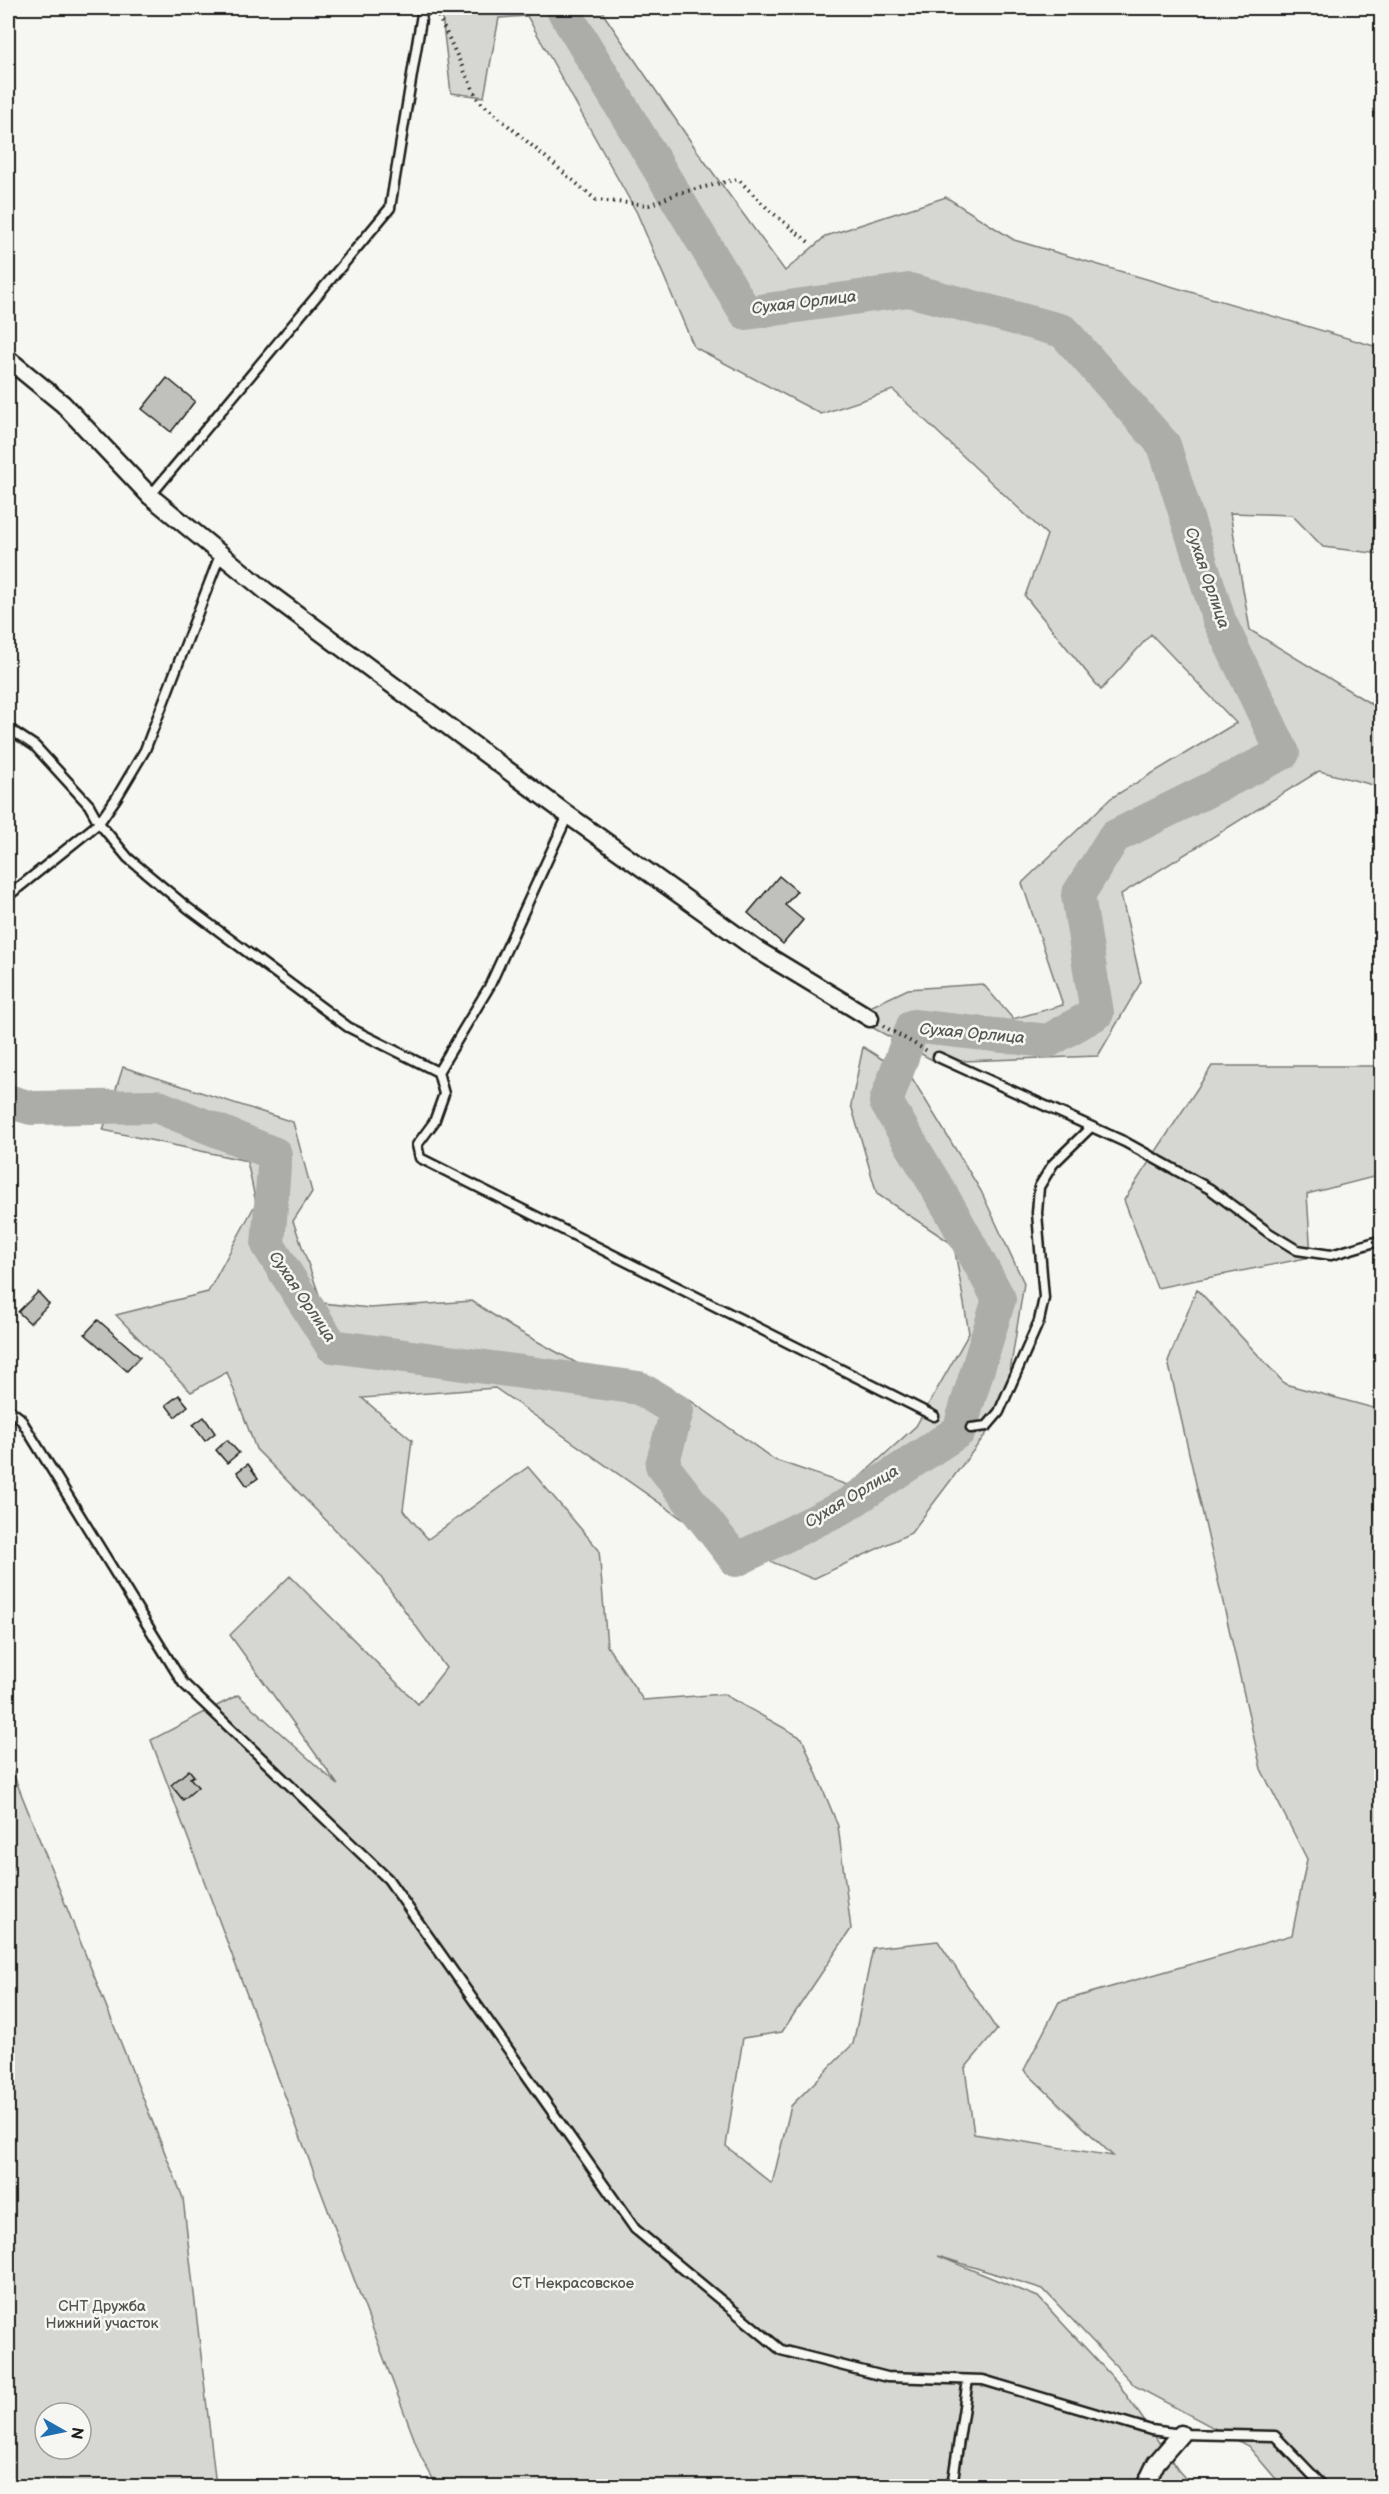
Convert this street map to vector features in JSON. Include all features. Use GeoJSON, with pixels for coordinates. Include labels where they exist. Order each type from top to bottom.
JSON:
{"type":"FeatureCollection","features":[{"type":"Feature","properties":{"kind":"street"},"geometry":{"type":"LineString","coordinates":[[8,358],[63,404],[150,496],[267,592],[568,815],[756,949],[870,1018]]}},
{"type":"Feature","properties":{"kind":"street"},"geometry":{"type":"LineString","coordinates":[[1145,2487],[1156,2463],[1181,2434]]}},
{"type":"Feature","properties":{"kind":"lane"},"geometry":{"type":"LineString","coordinates":[[150,496],[390,208],[423,8]]}},
{"type":"Feature","properties":{"kind":"lane"},"geometry":{"type":"LineString","coordinates":[[8,896],[99,823],[144,750],[220,555]]}},
{"type":"Feature","properties":{"kind":"lane"},"geometry":{"type":"LineString","coordinates":[[8,728],[34,746],[89,805],[99,823],[128,858],[188,908],[348,1027],[438,1072]]}},
{"type":"Feature","properties":{"kind":"lane"},"geometry":{"type":"LineString","coordinates":[[568,815],[489,987],[438,1072],[444,1094],[434,1122],[417,1145],[420,1158],[934,1416]]}},
{"type":"Feature","properties":{"kind":"lane"},"geometry":{"type":"LineString","coordinates":[[938,1057],[1125,1142],[1210,1189],[1269,1233],[1297,1250],[1331,1255],[1382,1240]]}},
{"type":"Feature","properties":{"kind":"lane"},"geometry":{"type":"LineString","coordinates":[[971,1428],[987,1426],[999,1412],[1039,1321],[1044,1298],[1037,1213],[1039,1187],[1053,1164],[1091,1127]]}},
{"type":"Feature","properties":{"kind":"lane"},"geometry":{"type":"LineString","coordinates":[[8,1409],[20,1418],[183,1683],[388,1879],[635,2229],[781,2350],[887,2377],[983,2380],[1151,2430],[1181,2434],[1275,2436],[1323,2487]]}},
{"type":"Feature","properties":{"kind":"lane"},"geometry":{"type":"LineString","coordinates":[[951,2487],[968,2380]]}},
{"type":"Feature","properties":{"kind":"path"},"geometry":{"type":"LineString","coordinates":[[434,8],[478,100],[596,200],[649,205],[668,196],[738,179],[769,210],[811,244]]}},
{"type":"Feature","properties":{"kind":"path"},"geometry":{"type":"LineString","coordinates":[[870,1018],[938,1057]]}},
{"type":"Feature","properties":{"kind":"green space"},"geometry":{"type":"Polygon","coordinates":[[[441,8],[603,8],[604,15],[700,155],[785,271],[826,236],[946,197],[1014,240],[1381,348],[1381,554],[1323,547],[1292,515],[1230,513],[1250,630],[1381,710],[1381,787],[1319,771],[1121,894],[1141,982],[1098,1056],[936,1062],[851,1016],[908,989],[983,984],[1013,1019],[1063,1005],[1022,883],[1111,798],[1236,723],[1151,634],[1101,690],[1025,596],[1047,535],[893,390],[821,414],[694,347],[637,213],[527,16],[499,18],[484,97],[451,93],[441,8]]]}},
{"type":"Feature","properties":{"kind":"green space","name":"СТ Некрасовское"},"geometry":{"type":"Polygon","coordinates":[[[863,1047],[912,1078],[981,1191],[1024,1283],[1004,1410],[911,1533],[813,1579],[704,1534],[495,1388],[362,1398],[412,1440],[403,1510],[428,1539],[528,1467],[599,1550],[607,1646],[643,1700],[723,1694],[802,1738],[838,1826],[851,1929],[782,2032],[743,2038],[726,2146],[772,2184],[791,2106],[853,2044],[873,1948],[938,1941],[997,2030],[965,2068],[974,2134],[1113,2156],[1024,2070],[1059,2002],[1292,1935],[1307,1859],[1261,1769],[1168,1361],[1197,1289],[1285,1384],[1381,1410],[1381,2486],[1282,2486],[1248,2446],[1135,2386],[1043,2289],[938,2256],[1038,2297],[1118,2383],[1178,2470],[1192,2486],[437,2486],[421,2457],[151,1740],[238,1695],[338,1785],[230,1635],[290,1576],[418,1704],[446,1668],[377,1572],[256,1449],[227,1372],[191,1392],[116,1315],[208,1292],[256,1203],[247,1161],[103,1130],[123,1067],[293,1122],[312,1192],[293,1221],[322,1303],[370,1308],[472,1301],[513,1328],[611,1382],[688,1399],[775,1460],[850,1486],[916,1426],[969,1333],[954,1245],[877,1194],[851,1105],[863,1047]]]}},
{"type":"Feature","properties":{"kind":"green space"},"geometry":{"type":"Polygon","coordinates":[[[1212,1066],[1381,1066],[1381,1175],[1307,1194],[1311,1257],[1157,1288],[1124,1200],[1212,1066]]]}},
{"type":"Feature","properties":{"kind":"green space","name":"СНТ Дружба Нижний участок"},"geometry":{"type":"Polygon","coordinates":[[[8,1761],[183,2198],[216,2486],[8,2486],[8,1761]]]}},
{"type":"Feature","properties":{"kind":"building"},"geometry":{"type":"Polygon","coordinates":[[[167,378],[195,401],[171,432],[142,409],[167,378]]]}},
{"type":"Feature","properties":{"kind":"building"},"geometry":{"type":"Polygon","coordinates":[[[779,876],[797,891],[785,905],[803,920],[783,944],[748,913],[779,876]]]}},
{"type":"Feature","properties":{"kind":"building"},"geometry":{"type":"Polygon","coordinates":[[[38,1292],[49,1304],[30,1323],[18,1312],[38,1292]]]}},
{"type":"Feature","properties":{"kind":"building"},"geometry":{"type":"Polygon","coordinates":[[[98,1320],[140,1357],[127,1371],[85,1334],[98,1320]]]}},
{"type":"Feature","properties":{"kind":"building"},"geometry":{"type":"Polygon","coordinates":[[[179,1395],[188,1406],[175,1417],[166,1405],[179,1395]]]}},
{"type":"Feature","properties":{"kind":"building"},"geometry":{"type":"Polygon","coordinates":[[[204,1417],[215,1433],[205,1441],[193,1425],[204,1417]]]}},
{"type":"Feature","properties":{"kind":"building"},"geometry":{"type":"Polygon","coordinates":[[[227,1440],[239,1453],[227,1463],[216,1450],[227,1440]]]}},
{"type":"Feature","properties":{"kind":"building"},"geometry":{"type":"Polygon","coordinates":[[[248,1464],[258,1478],[247,1486],[237,1472],[248,1464]]]}},
{"type":"Feature","properties":{"kind":"building"},"geometry":{"type":"Polygon","coordinates":[[[189,1770],[194,1776],[190,1778],[198,1787],[183,1800],[171,1785],[189,1770]]]}},
{"type":"Feature","properties":{"kind":"waterway","name":"Сухая Орлица"},"geometry":{"type":"LineString","coordinates":[[8,1101],[31,1108],[156,1106],[275,1154],[268,1245],[332,1346],[639,1388],[677,1411],[662,1465],[736,1560],[845,1506],[959,1431],[999,1299],[951,1211],[886,1102],[913,1026],[1048,1041],[1097,1013],[1078,895],[1114,837],[1283,753],[1219,620],[1164,445],[1063,331],[909,290],[746,313],[562,8]]}}]}
